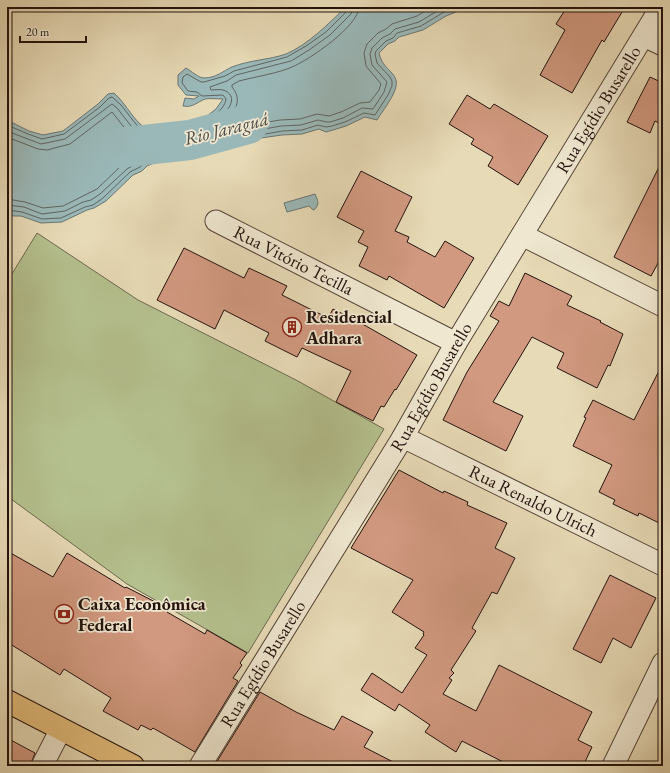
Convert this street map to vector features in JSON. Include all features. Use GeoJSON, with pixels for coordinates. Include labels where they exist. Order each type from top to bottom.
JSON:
{"type":"FeatureCollection","features":[{"type":"Feature","properties":{"kind":"main road"},"geometry":{"type":"LineString","coordinates":[[7,701],[134,766]]}},
{"type":"Feature","properties":{"kind":"street","name":"Rua Egídio Busarello"},"geometry":{"type":"LineString","coordinates":[[200,766],[402,437],[456,343],[661,7]]}},
{"type":"Feature","properties":{"kind":"street"},"geometry":{"type":"LineString","coordinates":[[644,36],[663,45]]}},
{"type":"Feature","properties":{"kind":"street","name":"Rua Vitório Tecilla"},"geometry":{"type":"LineString","coordinates":[[216,221],[456,343]]}},
{"type":"Feature","properties":{"kind":"street"},"geometry":{"type":"LineString","coordinates":[[522,235],[663,306]]}},
{"type":"Feature","properties":{"kind":"street","name":"Rua Renaldo Ulrich"},"geometry":{"type":"LineString","coordinates":[[402,437],[663,565]]}},
{"type":"Feature","properties":{"kind":"street"},"geometry":{"type":"LineString","coordinates":[[613,766],[663,663]]}},
{"type":"Feature","properties":{"kind":"street"},"geometry":{"type":"LineString","coordinates":[[42,766],[61,729]]}},
{"type":"Feature","properties":{"kind":"green space"},"geometry":{"type":"Polygon","coordinates":[[[37,233],[138,300],[296,380],[384,429],[248,653],[127,584],[7,496],[7,282],[37,233]]]}},
{"type":"Feature","properties":{"kind":"water"},"geometry":{"type":"Polygon","coordinates":[[[346,7],[462,7],[456,12],[446,16],[423,30],[399,37],[395,41],[388,44],[379,53],[384,64],[395,77],[396,84],[393,95],[377,120],[365,117],[346,126],[326,132],[319,129],[302,134],[254,139],[220,147],[200,155],[187,156],[174,160],[154,163],[133,175],[106,201],[62,222],[41,223],[7,213],[7,120],[29,131],[43,135],[63,131],[98,104],[108,94],[114,93],[136,120],[147,129],[175,144],[183,139],[191,141],[195,138],[190,135],[190,129],[216,109],[223,99],[205,99],[192,105],[183,106],[185,98],[194,99],[199,96],[186,95],[178,85],[178,75],[186,68],[200,77],[208,78],[216,76],[232,67],[286,54],[303,45],[346,7]]]}},
{"type":"Feature","properties":{"kind":"water"},"geometry":{"type":"Polygon","coordinates":[[[315,194],[318,202],[314,210],[309,206],[287,212],[284,203],[315,194]]]}},
{"type":"Feature","properties":{"kind":"building"},"geometry":{"type":"Polygon","coordinates":[[[567,7],[625,7],[604,42],[602,40],[572,93],[540,75],[565,30],[556,24],[567,7]]]}},
{"type":"Feature","properties":{"kind":"building"},"geometry":{"type":"Polygon","coordinates":[[[650,77],[663,83],[663,125],[655,121],[650,133],[627,122],[650,77]]]}},
{"type":"Feature","properties":{"kind":"building"},"geometry":{"type":"Polygon","coordinates":[[[467,95],[490,109],[494,104],[548,136],[518,185],[488,166],[493,157],[471,144],[474,139],[449,124],[467,95]]]}},
{"type":"Feature","properties":{"kind":"building"},"geometry":{"type":"Polygon","coordinates":[[[663,159],[663,254],[651,276],[614,257],[663,159]]]}},
{"type":"Feature","properties":{"kind":"building"},"geometry":{"type":"Polygon","coordinates":[[[361,171],[412,197],[395,231],[409,237],[407,242],[435,257],[445,241],[474,258],[444,308],[389,276],[387,280],[359,266],[368,247],[358,242],[364,231],[337,217],[361,171]]]}},
{"type":"Feature","properties":{"kind":"building"},"geometry":{"type":"Polygon","coordinates":[[[184,248],[244,278],[249,268],[287,286],[282,295],[328,318],[333,309],[417,355],[396,390],[395,389],[384,407],[381,406],[373,421],[336,402],[351,371],[302,348],[297,357],[265,341],[269,333],[224,310],[215,329],[157,300],[184,248]]]}},
{"type":"Feature","properties":{"kind":"building"},"geometry":{"type":"Polygon","coordinates":[[[525,273],[572,296],[567,305],[601,321],[600,322],[623,334],[610,366],[608,365],[597,388],[557,368],[564,353],[532,337],[493,402],[523,416],[506,451],[443,420],[467,372],[499,321],[490,316],[499,301],[509,306],[525,273]]]}},
{"type":"Feature","properties":{"kind":"building"},"geometry":{"type":"Polygon","coordinates":[[[663,363],[663,525],[639,513],[638,516],[613,504],[615,500],[599,492],[612,465],[573,446],[586,418],[584,417],[593,400],[634,420],[663,363]]]}},
{"type":"Feature","properties":{"kind":"building"},"geometry":{"type":"Polygon","coordinates":[[[399,470],[443,493],[444,491],[468,502],[467,505],[507,523],[495,548],[515,558],[497,594],[492,592],[472,628],[476,631],[451,670],[454,673],[449,678],[452,680],[443,694],[476,711],[499,665],[592,712],[578,740],[592,747],[583,766],[511,766],[462,741],[456,752],[425,732],[430,725],[399,704],[395,711],[361,690],[372,673],[402,693],[427,655],[415,648],[424,635],[424,632],[392,612],[413,580],[351,548],[399,470]]]}},
{"type":"Feature","properties":{"kind":"building"},"geometry":{"type":"Polygon","coordinates":[[[7,551],[53,577],[67,553],[125,588],[126,587],[169,609],[167,612],[205,634],[207,630],[247,653],[240,663],[242,665],[233,678],[238,681],[195,752],[153,728],[151,730],[141,725],[138,730],[103,711],[111,698],[64,669],[60,675],[7,642],[7,551]]]}},
{"type":"Feature","properties":{"kind":"building"},"geometry":{"type":"Polygon","coordinates":[[[610,575],[656,598],[631,648],[613,638],[601,663],[573,649],[610,575]]]}},
{"type":"Feature","properties":{"kind":"building"},"geometry":{"type":"Polygon","coordinates":[[[260,692],[296,712],[334,730],[342,716],[373,732],[364,747],[401,766],[222,766],[216,763],[260,692]]]}},
{"type":"Feature","properties":{"kind":"building"},"geometry":{"type":"Polygon","coordinates":[[[7,738],[35,753],[30,766],[7,766],[7,738]]]}},
{"type":"Feature","properties":{"kind":"waterway","name":"Rio Jaraguá"},"geometry":{"type":"LineString","coordinates":[[117,148],[190,140],[248,124]]}},
{"type":"Feature","properties":{"kind":"place","name":"Residencial Adhara"},"geometry":{"type":"Point","coordinates":[292,327]}},
{"type":"Feature","properties":{"kind":"place","name":"Caixa Econômica Federal"},"geometry":{"type":"Point","coordinates":[64,614]}}]}
